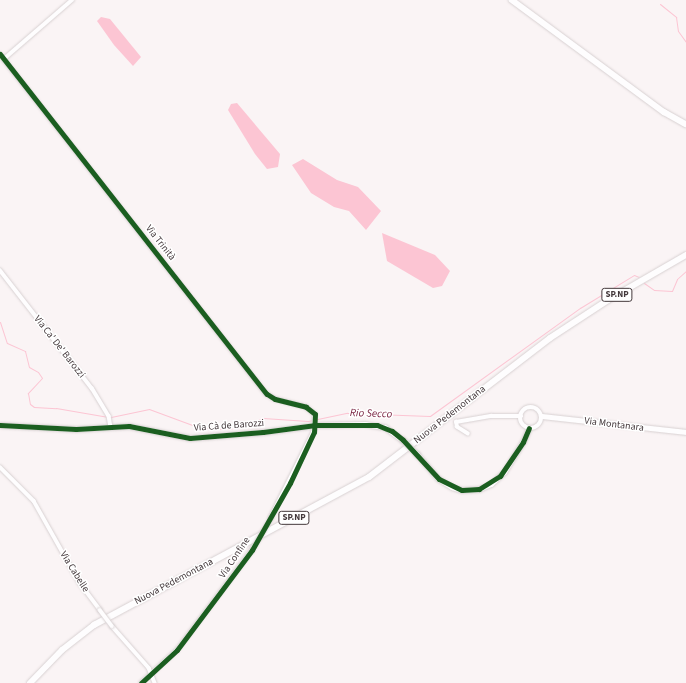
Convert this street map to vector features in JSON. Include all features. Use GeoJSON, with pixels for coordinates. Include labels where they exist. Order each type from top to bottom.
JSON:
{"type":"FeatureCollection","features":[{"type":"Feature","properties":{"kind":"main road"},"geometry":{"type":"LineString","coordinates":[[512,0],[664,112],[686,124]]}},
{"type":"Feature","properties":{"kind":"main road","name":"Nuova Pedemontana"},"geometry":{"type":"LineString","coordinates":[[30,683],[62,650],[94,626],[368,477],[550,338],[608,300],[686,255]]}},
{"type":"Feature","properties":{"kind":"street"},"geometry":{"type":"LineString","coordinates":[[4,59],[72,0]]}},
{"type":"Feature","properties":{"kind":"street","name":"Via Trinità"},"geometry":{"type":"LineString","coordinates":[[0,54],[267,394],[275,399],[306,407],[315,416],[316,424]]}},
{"type":"Feature","properties":{"kind":"street","name":"Via Ca' De' Barozzi"},"geometry":{"type":"LineString","coordinates":[[0,270],[92,388],[109,418],[111,427]]}},
{"type":"Feature","properties":{"kind":"street"},"geometry":{"type":"LineString","coordinates":[[530,407],[536,408],[542,416],[539,426],[529,428],[522,424],[521,416],[524,410],[530,407]]}},
{"type":"Feature","properties":{"kind":"street"},"geometry":{"type":"LineString","coordinates":[[468,434],[457,427],[456,422],[491,416],[521,416]]}},
{"type":"Feature","properties":{"kind":"street","name":"Via Montanara"},"geometry":{"type":"LineString","coordinates":[[542,416],[686,432]]}},
{"type":"Feature","properties":{"kind":"street"},"geometry":{"type":"LineString","coordinates":[[316,424],[377,425],[392,431],[403,440],[445,483],[462,490],[479,489],[491,484],[504,472],[523,442],[529,428]]}},
{"type":"Feature","properties":{"kind":"street","name":"Via Cà de Barozzi"},"geometry":{"type":"LineString","coordinates":[[0,425],[76,429],[129,426],[190,438],[248,434],[316,424]]}},
{"type":"Feature","properties":{"kind":"street","name":"Via Confine"},"geometry":{"type":"LineString","coordinates":[[141,683],[177,650],[252,550],[290,483],[316,424]]}},
{"type":"Feature","properties":{"kind":"street","name":"Via Cabelle"},"geometry":{"type":"LineString","coordinates":[[0,467],[34,501],[80,583],[112,626],[152,674]]}},
{"type":"Feature","properties":{"kind":"street"},"geometry":{"type":"LineString","coordinates":[[152,674],[155,683]]}},
{"type":"Feature","properties":{"kind":"shaded area"},"geometry":{"type":"Polygon","coordinates":[[[101,17],[110,19],[141,57],[133,66],[114,45],[97,21],[101,17]]]}},
{"type":"Feature","properties":{"kind":"shaded area"},"geometry":{"type":"Polygon","coordinates":[[[237,103],[280,154],[278,167],[267,169],[255,154],[228,110],[231,104],[237,103]]]}},
{"type":"Feature","properties":{"kind":"shaded area"},"geometry":{"type":"Polygon","coordinates":[[[303,159],[337,180],[358,187],[381,211],[366,230],[349,211],[334,207],[311,193],[292,165],[303,159]]]}},
{"type":"Feature","properties":{"kind":"shaded area"},"geometry":{"type":"Polygon","coordinates":[[[382,233],[435,255],[450,271],[442,286],[433,288],[387,261],[382,233]]]}},
{"type":"Feature","properties":{"kind":"waterway"},"geometry":{"type":"LineString","coordinates":[[660,4],[676,17],[678,31],[686,42]]}},
{"type":"Feature","properties":{"kind":"waterway","name":"Rio Secco"},"geometry":{"type":"LineString","coordinates":[[644,283],[654,290],[672,291],[677,279],[686,271]]}},
{"type":"Feature","properties":{"kind":"waterway","name":"Rio Secco"},"geometry":{"type":"LineString","coordinates":[[111,417],[149,409],[195,426],[215,429],[236,428],[263,418],[308,421],[347,413],[430,416],[580,308],[634,275],[639,277]]}},
{"type":"Feature","properties":{"kind":"waterway","name":"Rio Secco"},"geometry":{"type":"LineString","coordinates":[[0,322],[7,343],[25,351],[29,367],[38,372],[42,378],[28,393],[30,404],[34,407],[56,408],[108,417]]}},
{"type":"Feature","properties":{"kind":"cycle path"},"geometry":{"type":"LineString","coordinates":[[0,54],[267,394],[275,399],[306,407],[315,414],[314,432],[290,483],[252,550],[177,650],[141,683]]}},
{"type":"Feature","properties":{"kind":"cycle path"},"geometry":{"type":"LineString","coordinates":[[0,425],[76,429],[129,426],[190,438],[263,432],[316,425],[377,425],[392,431],[403,440],[439,479],[462,490],[479,489],[500,476],[523,442],[529,428]]}}]}
